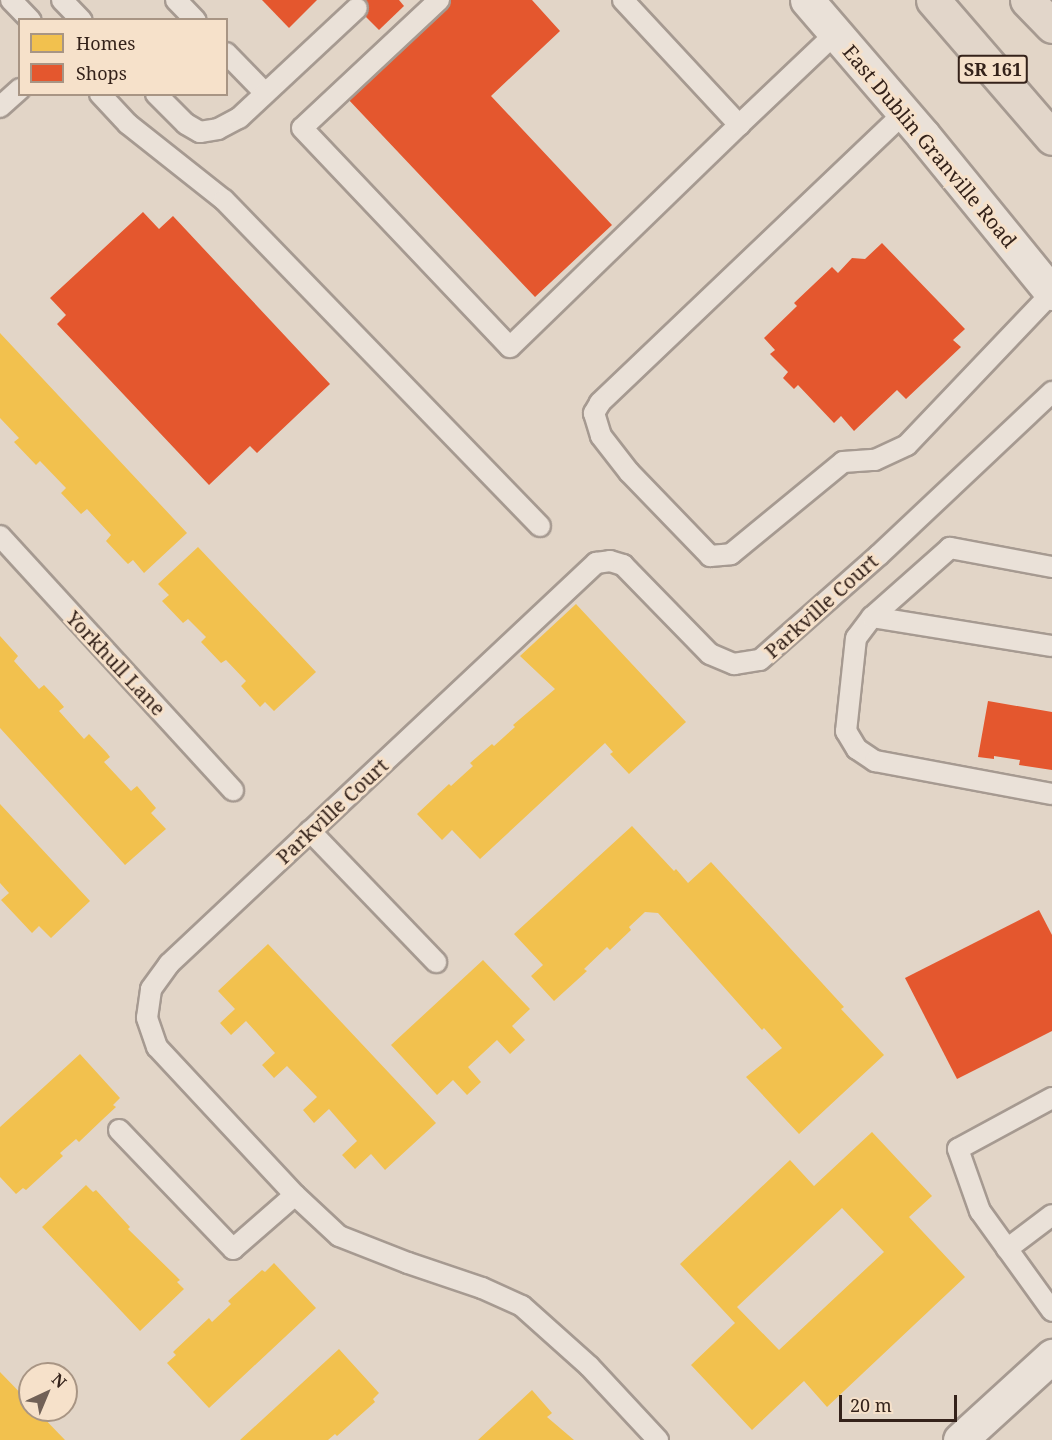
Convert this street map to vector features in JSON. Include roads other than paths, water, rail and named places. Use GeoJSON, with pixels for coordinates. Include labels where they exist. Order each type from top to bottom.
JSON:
{"type":"FeatureCollection","features":[{"type":"Feature","properties":{"kind":"main road","name":"SR 161"},"geometry":{"type":"LineString","coordinates":[[933,0],[1052,138]]}},
{"type":"Feature","properties":{"kind":"main road"},"geometry":{"type":"LineString","coordinates":[[1027,0],[1052,26]]}},
{"type":"Feature","properties":{"kind":"street","name":"East Dublin Granville Road"},"geometry":{"type":"LineString","coordinates":[[807,0],[904,113],[1052,293]]}},
{"type":"Feature","properties":{"kind":"street"},"geometry":{"type":"LineString","coordinates":[[960,1440],[1052,1356]]}},
{"type":"Feature","properties":{"kind":"lane"},"geometry":{"type":"LineString","coordinates":[[11,0],[28,18]]}},
{"type":"Feature","properties":{"kind":"lane"},"geometry":{"type":"LineString","coordinates":[[62,0],[79,18]]}},
{"type":"Feature","properties":{"kind":"lane"},"geometry":{"type":"LineString","coordinates":[[176,0],[193,18]]}},
{"type":"Feature","properties":{"kind":"lane"},"geometry":{"type":"LineString","coordinates":[[439,0],[302,128],[510,347],[836,33]]}},
{"type":"Feature","properties":{"kind":"lane"},"geometry":{"type":"LineString","coordinates":[[623,0],[739,125]]}},
{"type":"Feature","properties":{"kind":"lane"},"geometry":{"type":"LineString","coordinates":[[158,96],[186,124],[200,132],[218,129],[239,118],[357,8]]}},
{"type":"Feature","properties":{"kind":"lane"},"geometry":{"type":"LineString","coordinates":[[228,55],[266,93]]}},
{"type":"Feature","properties":{"kind":"lane"},"geometry":{"type":"LineString","coordinates":[[0,107],[18,90]]}},
{"type":"Feature","properties":{"kind":"lane"},"geometry":{"type":"LineString","coordinates":[[102,96],[128,124],[224,200],[540,526]]}},
{"type":"Feature","properties":{"kind":"lane"},"geometry":{"type":"LineString","coordinates":[[904,113],[600,403],[594,413],[601,436],[629,472],[710,556],[730,554],[843,462],[875,460],[907,445],[1052,293]]}},
{"type":"Feature","properties":{"kind":"lane","name":"Parkville Court"},"geometry":{"type":"LineString","coordinates":[[658,1440],[589,1366],[522,1306],[482,1288],[339,1236],[296,1195],[157,1047],[147,1018],[152,988],[169,964],[596,563],[610,561],[623,565],[710,654],[734,664],[760,660],[870,562],[1052,392]]}},
{"type":"Feature","properties":{"kind":"lane","name":"Yorkhull Lane"},"geometry":{"type":"LineString","coordinates":[[0,536],[233,790]]}},
{"type":"Feature","properties":{"kind":"lane"},"geometry":{"type":"LineString","coordinates":[[1052,567],[950,548],[872,617],[856,638],[846,731],[856,749],[875,761],[1052,794]]}},
{"type":"Feature","properties":{"kind":"lane"},"geometry":{"type":"LineString","coordinates":[[872,617],[1052,646]]}},
{"type":"Feature","properties":{"kind":"lane"},"geometry":{"type":"LineString","coordinates":[[310,831],[436,962]]}},
{"type":"Feature","properties":{"kind":"lane"},"geometry":{"type":"LineString","coordinates":[[1052,1098],[958,1149],[980,1210],[1052,1311]]}},
{"type":"Feature","properties":{"kind":"lane"},"geometry":{"type":"LineString","coordinates":[[119,1130],[233,1249],[296,1195]]}},
{"type":"Feature","properties":{"kind":"lane"},"geometry":{"type":"LineString","coordinates":[[1007,1249],[1052,1215]]}}]}
